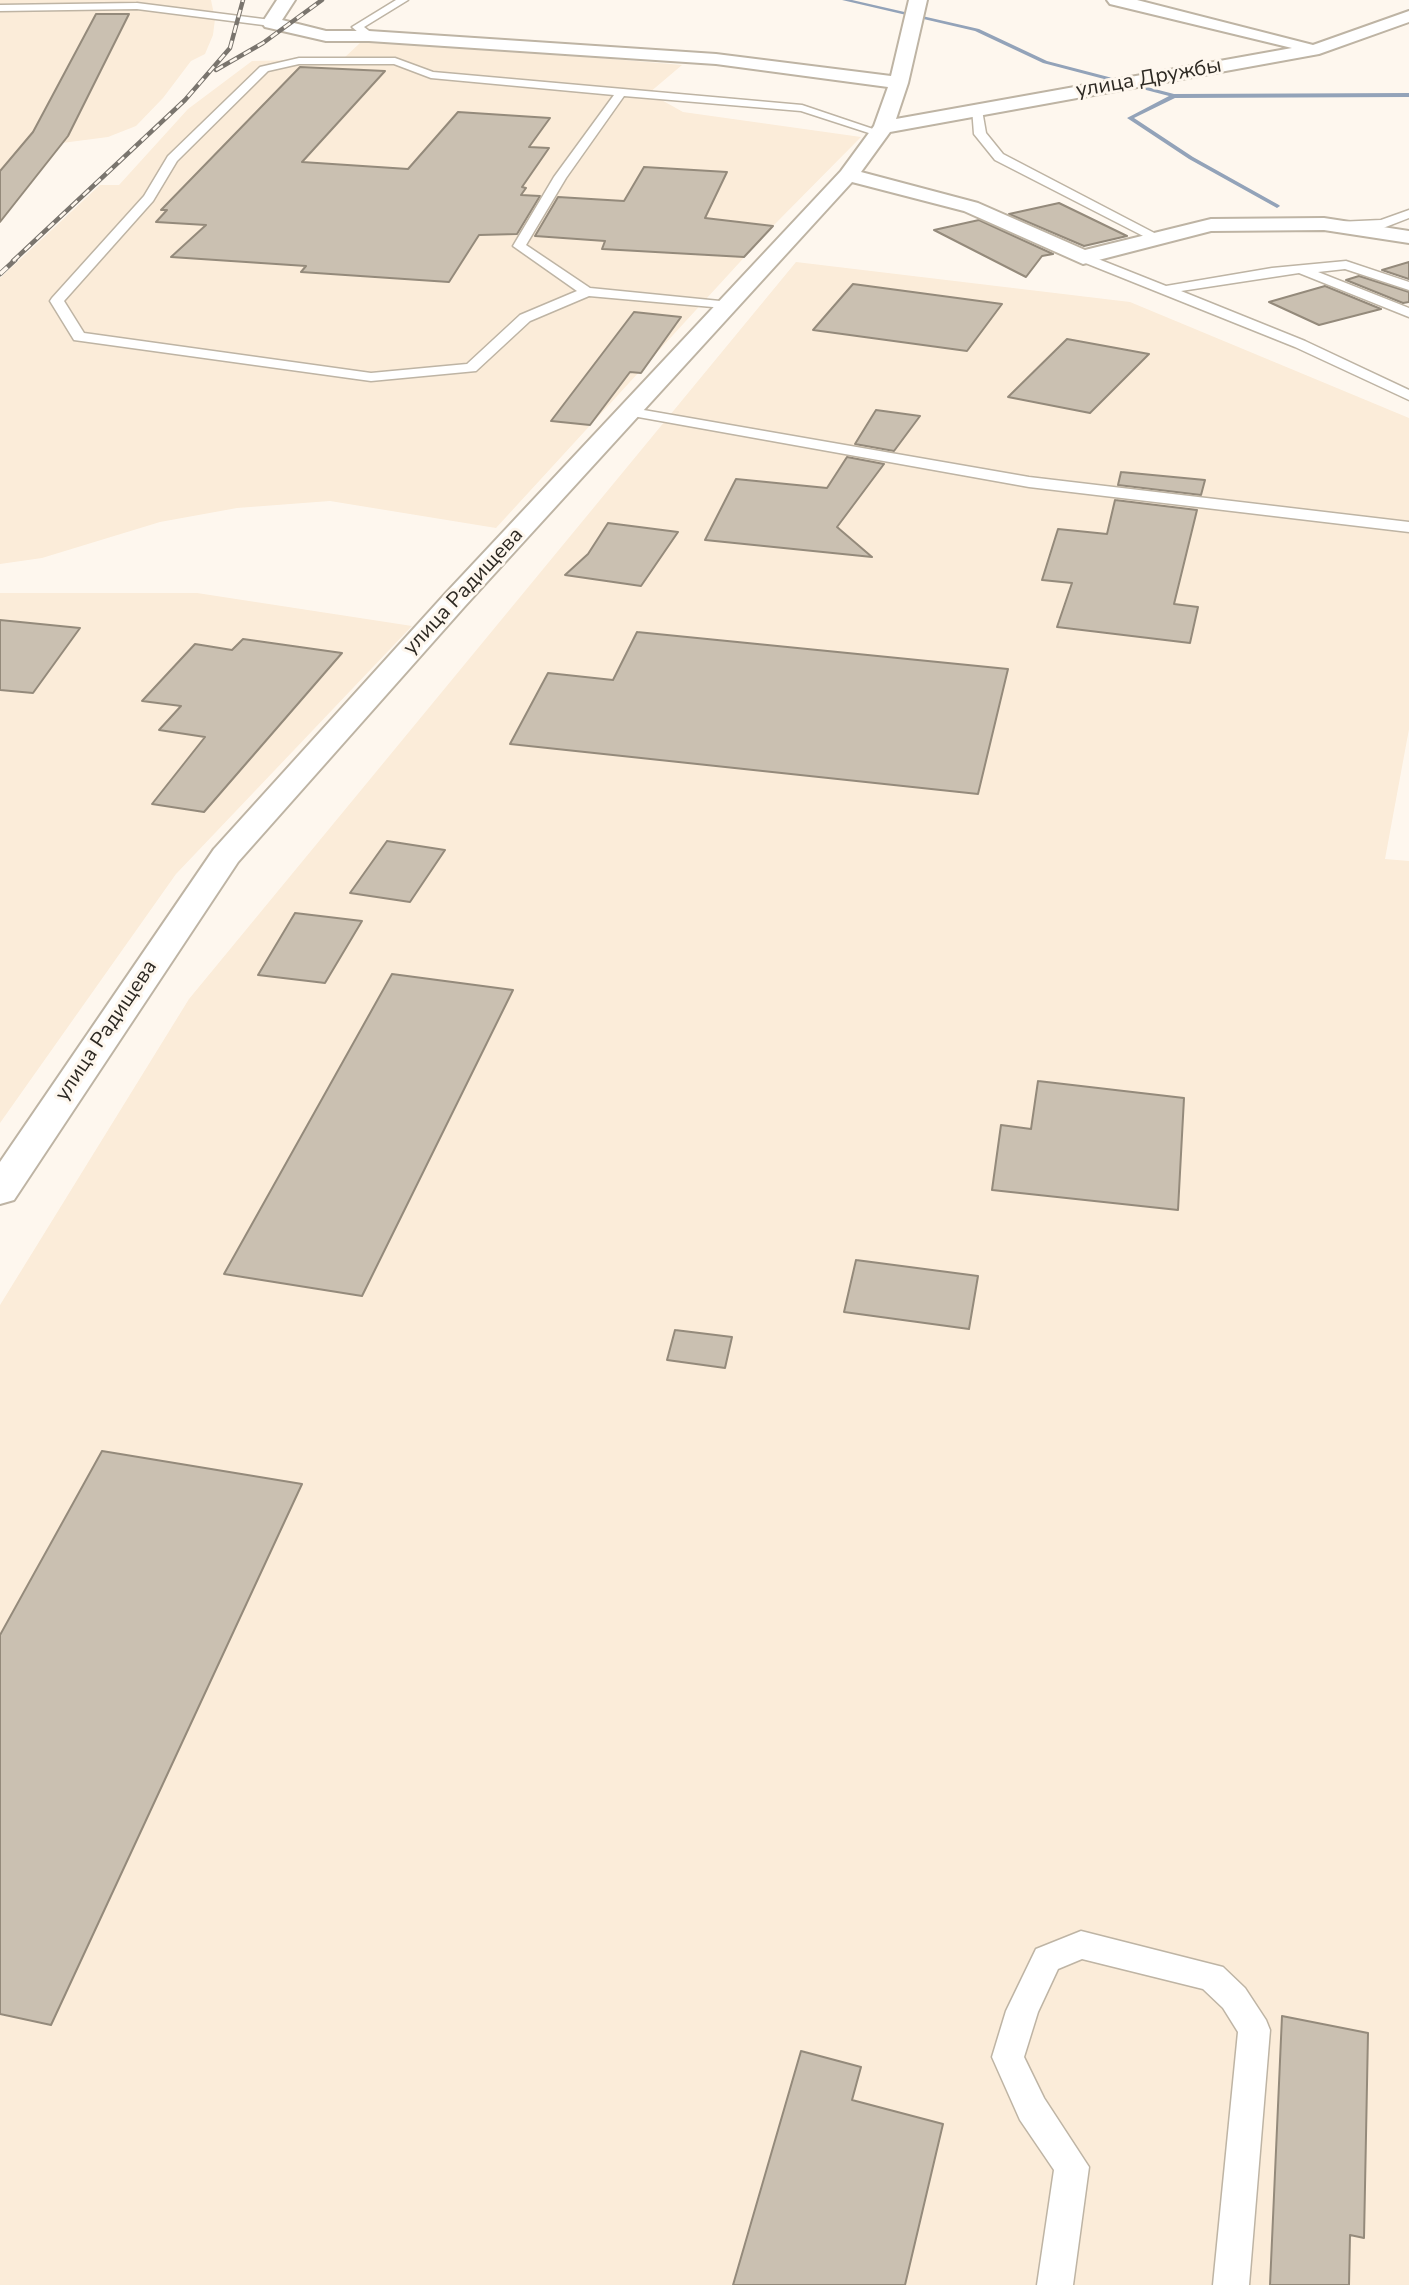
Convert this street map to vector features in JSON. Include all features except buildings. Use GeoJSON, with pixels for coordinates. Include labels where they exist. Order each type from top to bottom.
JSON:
{"type":"FeatureCollection","features":[{"type":"Feature","properties":{"kind":"street"},"geometry":{"type":"LineString","coordinates":[[286,0],[271,23],[326,36],[369,36],[716,59],[899,83]]}},
{"type":"Feature","properties":{"kind":"street","name":"улица Радищева"},"geometry":{"type":"LineString","coordinates":[[0,1191],[226,856],[455,600],[632,412],[848,175],[882,130],[899,83],[918,0]]}},
{"type":"Feature","properties":{"kind":"street"},"geometry":{"type":"LineString","coordinates":[[1116,0],[1319,49]]}},
{"type":"Feature","properties":{"kind":"street","name":"улица Дружбы"},"geometry":{"type":"LineString","coordinates":[[882,130],[976,110],[1319,49],[1409,16]]}},
{"type":"Feature","properties":{"kind":"street"},"geometry":{"type":"LineString","coordinates":[[848,175],[971,207],[1083,257],[1211,225],[1335,226],[1409,237]]}},
{"type":"Feature","properties":{"kind":"lane"},"geometry":{"type":"LineString","coordinates":[[369,36],[357,27],[403,0]]}},
{"type":"Feature","properties":{"kind":"lane"},"geometry":{"type":"LineString","coordinates":[[0,8],[137,6],[271,23]]}},
{"type":"Feature","properties":{"kind":"lane"},"geometry":{"type":"LineString","coordinates":[[730,306],[587,292],[525,318],[471,368],[371,377],[79,337],[57,301],[149,198],[172,159],[264,69],[299,61],[395,61],[431,75],[802,108],[882,130]]}},
{"type":"Feature","properties":{"kind":"lane"},"geometry":{"type":"LineString","coordinates":[[587,292],[519,246],[560,177],[622,91]]}},
{"type":"Feature","properties":{"kind":"lane"},"geometry":{"type":"LineString","coordinates":[[976,110],[980,134],[999,157],[1156,237]]}},
{"type":"Feature","properties":{"kind":"lane"},"geometry":{"type":"LineString","coordinates":[[1335,226],[1383,224],[1409,214]]}},
{"type":"Feature","properties":{"kind":"lane"},"geometry":{"type":"LineString","coordinates":[[1083,257],[1300,344],[1409,396]]}},
{"type":"Feature","properties":{"kind":"lane"},"geometry":{"type":"LineString","coordinates":[[1165,290],[1299,269],[1346,265],[1409,286]]}},
{"type":"Feature","properties":{"kind":"lane"},"geometry":{"type":"LineString","coordinates":[[1299,269],[1409,313]]}},
{"type":"Feature","properties":{"kind":"lane"},"geometry":{"type":"LineString","coordinates":[[632,412],[1029,482],[1409,527]]}},
{"type":"Feature","properties":{"kind":"lane"},"geometry":{"type":"LineString","coordinates":[[1055,2285],[1072,2167],[1032,2109],[1007,2057],[1022,2011],[1047,1959],[1081,1945],[1212,1976],[1234,1998],[1254,2030],[1231,2285]]}},
{"type":"Feature","properties":{"kind":"shaded area"},"geometry":{"type":"Polygon","coordinates":[[[0,0],[211,0],[215,19],[213,35],[205,54],[191,61],[163,98],[136,126],[108,137],[62,143],[0,221],[0,0]]]}},
{"type":"Feature","properties":{"kind":"shaded area"},"geometry":{"type":"Polygon","coordinates":[[[361,42],[413,42],[682,65],[649,93],[683,112],[861,137],[773,226],[496,528],[330,501],[237,508],[160,522],[42,558],[0,564],[0,278],[100,185],[119,185],[188,109],[252,61],[343,59],[361,42]]]}},
{"type":"Feature","properties":{"kind":"shaded area"},"geometry":{"type":"Polygon","coordinates":[[[796,262],[1130,302],[1409,418],[1409,729],[1385,859],[1409,861],[1409,2285],[0,2285],[0,1305],[189,999],[796,262]]]}},
{"type":"Feature","properties":{"kind":"shaded area"},"geometry":{"type":"Polygon","coordinates":[[[0,593],[197,593],[412,626],[176,874],[0,1123],[0,593]]]}},
{"type":"Feature","properties":{"kind":"waterway"},"geometry":{"type":"LineString","coordinates":[[845,0],[977,30],[1045,62],[1174,96]]}},
{"type":"Feature","properties":{"kind":"waterway"},"geometry":{"type":"LineString","coordinates":[[1174,96],[1409,95]]}},
{"type":"Feature","properties":{"kind":"waterway"},"geometry":{"type":"LineString","coordinates":[[1174,96],[1130,118],[1191,158],[1277,206]]}},
{"type":"Feature","properties":{"kind":"railway"},"geometry":{"type":"LineString","coordinates":[[13,261],[185,100],[230,48],[243,0]]}},
{"type":"Feature","properties":{"kind":"railway"},"geometry":{"type":"LineString","coordinates":[[216,70],[263,43],[322,0]]}},
{"type":"Feature","properties":{"kind":"railway"},"geometry":{"type":"LineString","coordinates":[[0,274],[15,260]]}}]}
